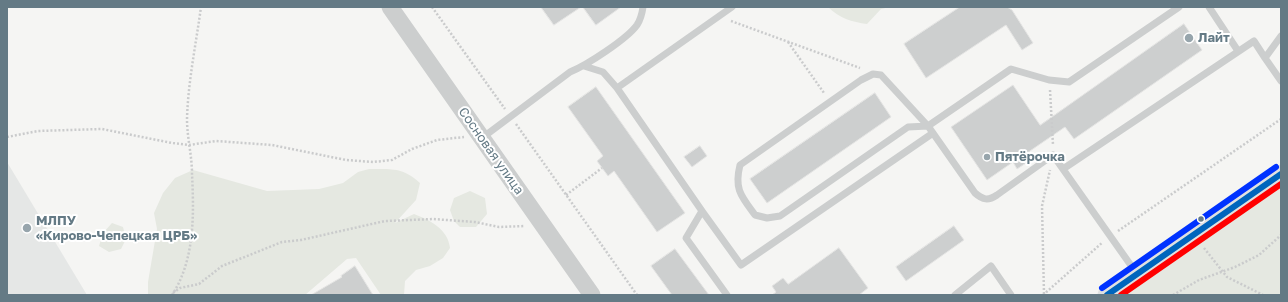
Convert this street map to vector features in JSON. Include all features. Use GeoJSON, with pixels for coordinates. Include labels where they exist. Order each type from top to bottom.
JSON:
{"type":"FeatureCollection","features":[{"type":"Feature","properties":{"kind":"main road"},"geometry":{"type":"LineString","coordinates":[[1107,295],[1281,174]]}},
{"type":"Feature","properties":{"kind":"street","name":"Сосновая улица"},"geometry":{"type":"LineString","coordinates":[[390,7],[592,295]]}},
{"type":"Feature","properties":{"kind":"lane"},"geometry":{"type":"LineString","coordinates":[[482,138],[570,72],[584,66],[636,26],[642,16],[643,7]]}},
{"type":"Feature","properties":{"kind":"lane"},"geometry":{"type":"LineString","coordinates":[[617,88],[732,7]]}},
{"type":"Feature","properties":{"kind":"lane"},"geometry":{"type":"LineString","coordinates":[[1137,274],[1053,155],[989,200],[982,199],[975,193],[928,126],[881,75],[873,74],[861,80],[740,165],[737,180],[740,194],[755,215],[767,218],[780,216],[908,127],[928,126],[1011,69],[1049,80],[1069,82],[1179,7]]}},
{"type":"Feature","properties":{"kind":"lane"},"geometry":{"type":"LineString","coordinates":[[1209,7],[1238,51]]}},
{"type":"Feature","properties":{"kind":"lane"},"geometry":{"type":"LineString","coordinates":[[1265,58],[1281,36]]}},
{"type":"Feature","properties":{"kind":"lane"},"geometry":{"type":"LineString","coordinates":[[1063,169],[1254,41],[1281,81]]}},
{"type":"Feature","properties":{"kind":"lane"},"geometry":{"type":"LineString","coordinates":[[584,66],[603,72],[617,88],[702,211],[742,265],[933,133]]}},
{"type":"Feature","properties":{"kind":"lane"},"geometry":{"type":"LineString","coordinates":[[702,211],[686,238],[727,295]]}},
{"type":"Feature","properties":{"kind":"lane"},"geometry":{"type":"LineString","coordinates":[[955,295],[991,266],[1011,295]]}},
{"type":"Feature","properties":{"kind":"path"},"geometry":{"type":"LineString","coordinates":[[172,294],[181,278],[189,252],[192,173],[187,119],[190,84],[201,7]]}},
{"type":"Feature","properties":{"kind":"path"},"geometry":{"type":"LineString","coordinates":[[432,7],[637,295]]}},
{"type":"Feature","properties":{"kind":"path"},"geometry":{"type":"LineString","coordinates":[[719,16],[873,74]]}},
{"type":"Feature","properties":{"kind":"path"},"geometry":{"type":"LineString","coordinates":[[788,42],[830,101]]}},
{"type":"Feature","properties":{"kind":"path"},"geometry":{"type":"LineString","coordinates":[[1043,295],[1042,206],[1053,155],[1049,80]]}},
{"type":"Feature","properties":{"kind":"path"},"geometry":{"type":"LineString","coordinates":[[1043,295],[1110,237],[1281,119]]}},
{"type":"Feature","properties":{"kind":"path"},"geometry":{"type":"LineString","coordinates":[[7,137],[38,131],[102,128],[189,145],[216,141],[272,145],[346,160],[373,162],[392,160],[412,149],[437,140],[458,137],[482,138]]}},
{"type":"Feature","properties":{"kind":"path"},"geometry":{"type":"LineString","coordinates":[[566,195],[602,168]]}},
{"type":"Feature","properties":{"kind":"path"},"geometry":{"type":"LineString","coordinates":[[172,294],[180,288],[199,284],[222,266],[282,242],[301,240],[324,233],[386,221],[433,218],[475,222],[499,227],[523,226],[541,222]]}},
{"type":"Feature","properties":{"kind":"path"},"geometry":{"type":"LineString","coordinates":[[1173,295],[1199,280],[1235,267],[1259,255],[1281,235]]}},
{"type":"Feature","properties":{"kind":"path"},"geometry":{"type":"LineString","coordinates":[[1202,246],[1222,271],[1234,281],[1263,295]]}},
{"type":"Feature","properties":{"kind":"shaded area"},"geometry":{"type":"Polygon","coordinates":[[[828,7],[890,7],[881,9],[867,24],[846,19],[828,7]]]}},
{"type":"Feature","properties":{"kind":"shaded area","name":"МЛПУ «Кирово-Чепецкая ЦРБ»"},"geometry":{"type":"Polygon","coordinates":[[[7,162],[87,295],[7,295],[7,162]]]}},
{"type":"Feature","properties":{"kind":"shaded area"},"geometry":{"type":"Polygon","coordinates":[[[369,169],[396,170],[408,174],[420,183],[416,200],[395,223],[414,214],[432,222],[442,230],[449,241],[450,248],[443,258],[430,266],[416,270],[405,281],[404,295],[381,295],[356,258],[347,259],[305,295],[148,295],[148,282],[157,229],[154,213],[163,193],[175,178],[193,170],[267,191],[319,189],[343,183],[358,172],[369,169]]]}},
{"type":"Feature","properties":{"kind":"shaded area"},"geometry":{"type":"Polygon","coordinates":[[[1281,174],[1281,295],[1107,295],[1281,174]]]}},
{"type":"Feature","properties":{"kind":"shaded area"},"geometry":{"type":"Polygon","coordinates":[[[470,191],[485,198],[487,214],[476,227],[460,227],[454,221],[450,210],[454,198],[470,191]]]}},
{"type":"Feature","properties":{"kind":"shaded area"},"geometry":{"type":"Polygon","coordinates":[[[112,223],[123,227],[126,239],[121,249],[109,252],[99,246],[103,233],[112,223]]]}},
{"type":"Feature","properties":{"kind":"building"},"geometry":{"type":"Polygon","coordinates":[[[541,7],[581,7],[554,25],[541,7]]]}},
{"type":"Feature","properties":{"kind":"building"},"geometry":{"type":"Polygon","coordinates":[[[583,7],[621,7],[596,25],[583,7]]]}},
{"type":"Feature","properties":{"kind":"building"},"geometry":{"type":"Polygon","coordinates":[[[960,7],[1007,7],[1012,10],[1033,43],[1022,50],[1006,25],[926,78],[904,44],[960,7]]]}},
{"type":"Feature","properties":{"kind":"building"},"geometry":{"type":"Polygon","coordinates":[[[1184,24],[1202,50],[1074,139],[1065,127],[1027,153],[1032,159],[1017,169],[1013,162],[987,180],[951,127],[1013,85],[1040,125],[1184,24]]]}},
{"type":"Feature","properties":{"kind":"building"},"geometry":{"type":"Polygon","coordinates":[[[596,87],[685,213],[657,232],[614,171],[608,176],[597,161],[603,156],[568,107],[596,87]]]}},
{"type":"Feature","properties":{"kind":"building"},"geometry":{"type":"Polygon","coordinates":[[[875,93],[891,117],[767,203],[750,179],[875,93]]]}},
{"type":"Feature","properties":{"kind":"building"},"geometry":{"type":"Polygon","coordinates":[[[700,146],[707,156],[692,167],[684,157],[700,146]]]}},
{"type":"Feature","properties":{"kind":"building"},"geometry":{"type":"Polygon","coordinates":[[[954,226],[964,240],[906,281],[896,267],[954,226]]]}},
{"type":"Feature","properties":{"kind":"building"},"geometry":{"type":"Polygon","coordinates":[[[839,248],[868,288],[859,295],[772,295],[776,292],[772,286],[783,278],[788,284],[839,248]]]}},
{"type":"Feature","properties":{"kind":"building"},"geometry":{"type":"Polygon","coordinates":[[[675,249],[709,295],[672,295],[651,266],[675,249]]]}},
{"type":"Feature","properties":{"kind":"building"},"geometry":{"type":"Polygon","coordinates":[[[355,266],[373,295],[311,295],[342,277],[341,276],[355,266]]]}},
{"type":"Feature","properties":{"kind":"transit line"},"geometry":{"type":"LineString","coordinates":[[1102,288],[1276,167]]}},
{"type":"Feature","properties":{"kind":"transit line"},"geometry":{"type":"LineString","coordinates":[[1107,295],[1281,174]]}},
{"type":"Feature","properties":{"kind":"transit line"},"geometry":{"type":"LineString","coordinates":[[1121,295],[1281,184]]}},
{"type":"Feature","properties":{"kind":"place","name":"Лайт"},"geometry":{"type":"Point","coordinates":[1189,38]}},
{"type":"Feature","properties":{"kind":"place","name":"Пятёрочка"},"geometry":{"type":"Point","coordinates":[987,157]}},
{"type":"Feature","properties":{"kind":"place","name":"МЛПУ «Кирово-Чепецкая ЦРБ»"},"geometry":{"type":"Point","coordinates":[27,228]}}]}
